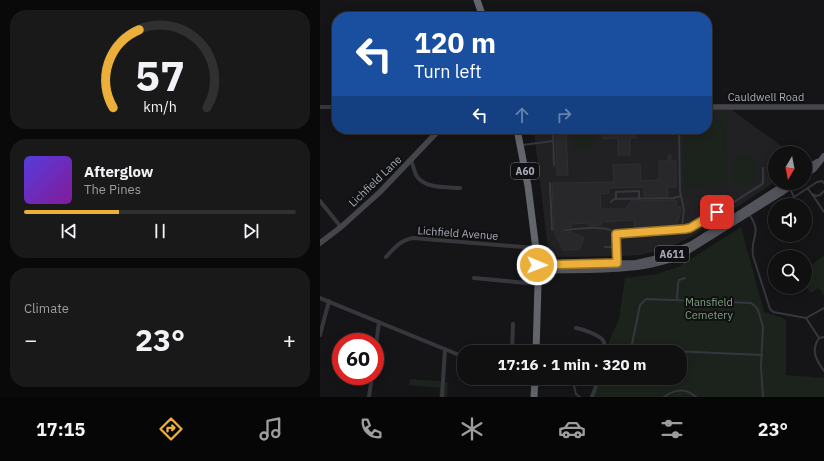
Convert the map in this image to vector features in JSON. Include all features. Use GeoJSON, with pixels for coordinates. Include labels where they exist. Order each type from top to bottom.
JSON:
{"type":"FeatureCollection","features":[{"type":"Feature","properties":{"kind":"highway"},"geometry":{"type":"LineString","coordinates":[[477,0],[481,12]]}},
{"type":"Feature","properties":{"kind":"highway","name":"A60"},"geometry":{"type":"LineString","coordinates":[[518,134],[528,186],[536,248],[538,284],[536,345]]}},
{"type":"Feature","properties":{"kind":"highway"},"geometry":{"type":"LineString","coordinates":[[534,397],[535,385]]}},
{"type":"Feature","properties":{"kind":"main road"},"geometry":{"type":"LineString","coordinates":[[812,165],[823,158]]}},
{"type":"Feature","properties":{"kind":"main road"},"geometry":{"type":"LineString","coordinates":[[812,170],[823,158]]}},
{"type":"Feature","properties":{"kind":"main road","name":"A611"},"geometry":{"type":"LineString","coordinates":[[537,268],[636,262],[652,260],[677,252],[780,190]]}},
{"type":"Feature","properties":{"kind":"main road","name":"A611"},"geometry":{"type":"LineString","coordinates":[[537,268],[631,268],[671,260],[683,254],[747,211]]}},
{"type":"Feature","properties":{"kind":"street"},"geometry":{"type":"LineString","coordinates":[[320,107],[332,107]]}},
{"type":"Feature","properties":{"kind":"street","name":"Cauldwell Road"},"geometry":{"type":"LineString","coordinates":[[712,107],[824,107]]}},
{"type":"Feature","properties":{"kind":"street","name":"Lichfield Lane"},"geometry":{"type":"LineString","coordinates":[[320,243],[380,192],[435,134]]}},
{"type":"Feature","properties":{"kind":"street"},"geometry":{"type":"LineString","coordinates":[[411,160],[417,176],[423,182],[435,186],[460,188]]}},
{"type":"Feature","properties":{"kind":"street"},"geometry":{"type":"LineString","coordinates":[[320,201],[341,226]]}},
{"type":"Feature","properties":{"kind":"street","name":"Lichfield Avenue"},"geometry":{"type":"LineString","coordinates":[[386,257],[400,243],[407,239],[413,238],[536,248]]}},
{"type":"Feature","properties":{"kind":"street"},"geometry":{"type":"LineString","coordinates":[[474,278],[538,284]]}},
{"type":"Feature","properties":{"kind":"street"},"geometry":{"type":"LineString","coordinates":[[320,298],[457,354]]}},
{"type":"Feature","properties":{"kind":"street"},"geometry":{"type":"LineString","coordinates":[[320,335],[329,301]]}},
{"type":"Feature","properties":{"kind":"street"},"geometry":{"type":"LineString","coordinates":[[378,333],[379,322]]}},
{"type":"Feature","properties":{"kind":"street"},"geometry":{"type":"LineString","coordinates":[[512,345],[513,324]]}},
{"type":"Feature","properties":{"kind":"street"},"geometry":{"type":"LineString","coordinates":[[576,328],[582,329],[599,337],[604,345]]}},
{"type":"Feature","properties":{"kind":"street"},"geometry":{"type":"LineString","coordinates":[[442,397],[444,349]]}},
{"type":"Feature","properties":{"kind":"street"},"geometry":{"type":"LineString","coordinates":[[369,397],[371,385]]}},
{"type":"Feature","properties":{"kind":"street"},"geometry":{"type":"LineString","coordinates":[[592,397],[596,385]]}},
{"type":"Feature","properties":{"kind":"lane"},"geometry":{"type":"LineString","coordinates":[[553,134],[554,165]]}},
{"type":"Feature","properties":{"kind":"lane"},"geometry":{"type":"LineString","coordinates":[[679,134],[681,196],[684,210],[682,227],[679,230]]}},
{"type":"Feature","properties":{"kind":"lane"},"geometry":{"type":"LineString","coordinates":[[520,146],[553,141]]}},
{"type":"Feature","properties":{"kind":"lane"},"geometry":{"type":"LineString","coordinates":[[616,234],[690,228],[761,185],[763,180],[763,168]]}},
{"type":"Feature","properties":{"kind":"lane"},"geometry":{"type":"LineString","coordinates":[[812,186],[817,182],[824,183]]}},
{"type":"Feature","properties":{"kind":"lane"},"geometry":{"type":"LineString","coordinates":[[550,183],[552,230]]}},
{"type":"Feature","properties":{"kind":"lane"},"geometry":{"type":"LineString","coordinates":[[792,190],[794,197],[806,190]]}},
{"type":"Feature","properties":{"kind":"lane"},"geometry":{"type":"LineString","coordinates":[[809,190],[824,212]]}},
{"type":"Feature","properties":{"kind":"lane"},"geometry":{"type":"LineString","coordinates":[[616,199],[616,192],[639,191],[639,199]]}},
{"type":"Feature","properties":{"kind":"lane"},"geometry":{"type":"LineString","coordinates":[[812,194],[818,196],[824,191]]}},
{"type":"Feature","properties":{"kind":"lane"},"geometry":{"type":"LineString","coordinates":[[611,202],[614,199],[673,198],[681,196]]}},
{"type":"Feature","properties":{"kind":"lane"},"geometry":{"type":"LineString","coordinates":[[747,211],[756,227],[752,250],[753,256],[770,309],[773,312],[806,318],[824,308]]}},
{"type":"Feature","properties":{"kind":"lane"},"geometry":{"type":"LineString","coordinates":[[565,230],[607,228],[615,231],[617,263]]}},
{"type":"Feature","properties":{"kind":"lane"},"geometry":{"type":"LineString","coordinates":[[605,247],[616,247]]}},
{"type":"Feature","properties":{"kind":"lane"},"geometry":{"type":"LineString","coordinates":[[677,299],[679,280],[685,278]]}},
{"type":"Feature","properties":{"kind":"lane"},"geometry":{"type":"LineString","coordinates":[[632,345],[640,305],[650,298],[747,302],[753,304],[758,310],[762,324],[762,397]]}},
{"type":"Feature","properties":{"kind":"lane"},"geometry":{"type":"LineString","coordinates":[[806,318],[819,338]]}},
{"type":"Feature","properties":{"kind":"lane"},"geometry":{"type":"LineString","coordinates":[[824,337],[819,338],[816,343],[814,354],[824,371]]}},
{"type":"Feature","properties":{"kind":"lane"},"geometry":{"type":"LineString","coordinates":[[687,352],[762,355]]}},
{"type":"Feature","properties":{"kind":"lane"},"geometry":{"type":"LineString","coordinates":[[574,385],[576,394],[580,397]]}},
{"type":"Feature","properties":{"kind":"lane"},"geometry":{"type":"LineString","coordinates":[[664,397],[676,391],[684,390],[691,392],[696,397]]}},
{"type":"Feature","properties":{"kind":"shaded area"},"geometry":{"type":"Polygon","coordinates":[[[712,110],[732,110],[781,146],[768,146],[768,187],[691,237],[665,249],[641,255],[557,257],[548,249],[534,134],[712,134],[712,110]]]}},
{"type":"Feature","properties":{"kind":"green space"},"geometry":{"type":"Polygon","coordinates":[[[725,119],[727,186],[684,187],[683,134],[712,134],[712,120],[725,119]]]}},
{"type":"Feature","properties":{"kind":"green space"},"geometry":{"type":"Polygon","coordinates":[[[572,134],[595,134],[595,150],[572,150],[572,134]]]}},
{"type":"Feature","properties":{"kind":"green space"},"geometry":{"type":"Polygon","coordinates":[[[734,155],[755,155],[756,184],[734,185],[734,155]]]}},
{"type":"Feature","properties":{"kind":"green space","name":"Mansfield Cemetery"},"geometry":{"type":"Polygon","coordinates":[[[741,227],[764,312],[786,320],[786,375],[824,378],[824,397],[594,397],[598,385],[687,385],[687,345],[608,345],[619,319],[625,278],[657,274],[678,267],[741,227]]]}},
{"type":"Feature","properties":{"kind":"green space"},"geometry":{"type":"Polygon","coordinates":[[[824,255],[824,296],[819,288],[812,292],[812,265],[824,255]]]}},
{"type":"Feature","properties":{"kind":"green space"},"geometry":{"type":"Polygon","coordinates":[[[410,379],[448,383],[447,397],[439,397],[440,388],[409,385],[410,379]]]}},
{"type":"Feature","properties":{"kind":"building"},"geometry":{"type":"Polygon","coordinates":[[[556,134],[566,134],[568,175],[557,175],[556,134]]]}},
{"type":"Feature","properties":{"kind":"building"},"geometry":{"type":"Polygon","coordinates":[[[603,134],[636,134],[636,138],[630,138],[630,155],[618,155],[618,138],[603,139],[603,134]]]}},
{"type":"Feature","properties":{"kind":"building"},"geometry":{"type":"Polygon","coordinates":[[[668,155],[671,155],[671,161],[676,161],[676,187],[667,187],[668,196],[644,196],[644,187],[608,188],[609,193],[600,194],[601,209],[625,209],[631,201],[676,200],[677,207],[681,208],[679,219],[677,219],[677,227],[656,229],[634,228],[634,220],[601,222],[601,225],[589,226],[589,223],[571,224],[571,227],[563,228],[563,232],[571,232],[584,238],[579,250],[563,250],[554,231],[552,183],[614,182],[613,165],[640,164],[641,181],[659,180],[659,161],[668,161],[668,155]]]}},
{"type":"Feature","properties":{"kind":"route"},"geometry":{"type":"LineString","coordinates":[[537,265],[617,263],[616,234],[671,231],[690,228],[717,212]]}}]}
